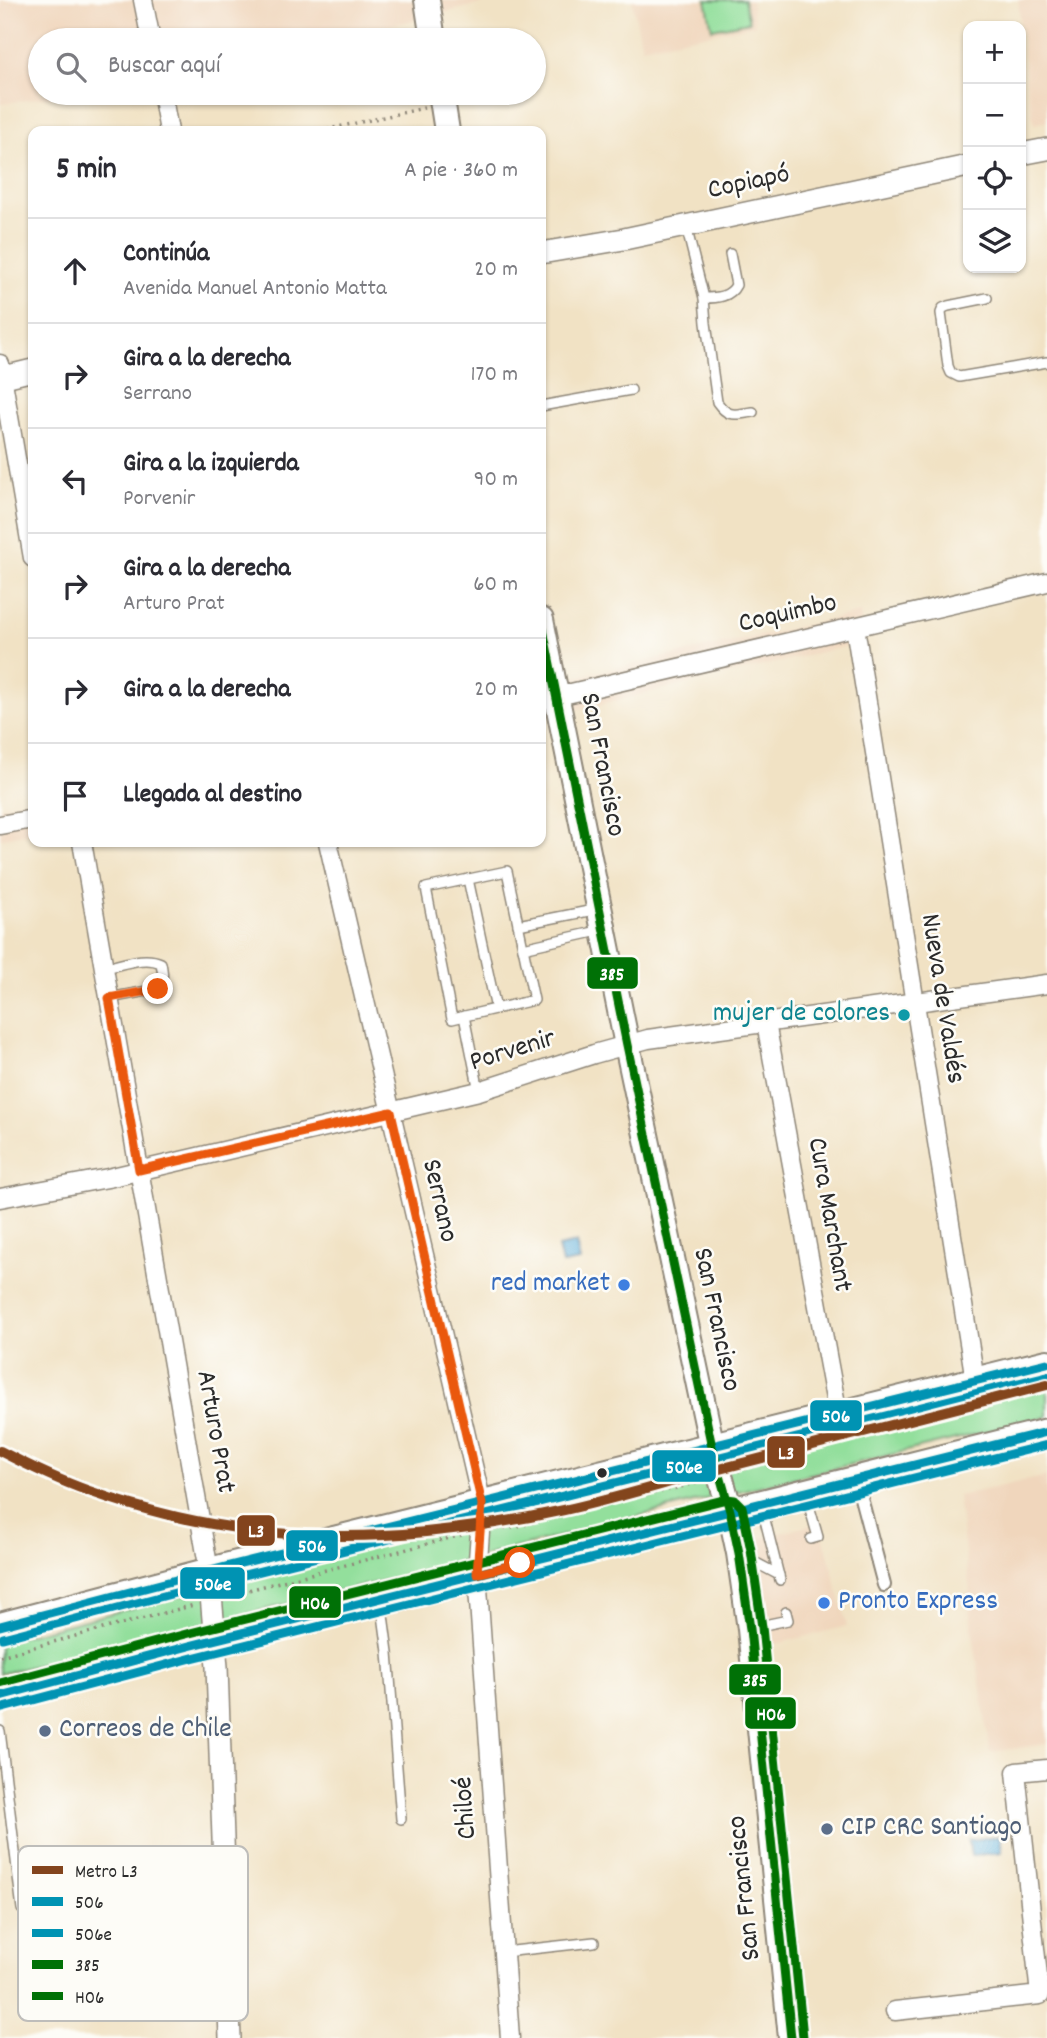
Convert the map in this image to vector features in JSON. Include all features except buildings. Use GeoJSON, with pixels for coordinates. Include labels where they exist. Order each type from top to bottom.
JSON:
{"type":"FeatureCollection","features":[{"type":"Feature","properties":{"kind":"main road"},"geometry":{"type":"LineString","coordinates":[[427,0],[431,28]]}},
{"type":"Feature","properties":{"kind":"main road"},"geometry":{"type":"LineString","coordinates":[[443,105],[446,126]]}},
{"type":"Feature","properties":{"kind":"main road","name":"San Francisco"},"geometry":{"type":"LineString","coordinates":[[546,669],[549,698],[602,919],[712,1447],[730,1511],[738,1553],[750,1629],[792,2038]]}},
{"type":"Feature","properties":{"kind":"main road"},"geometry":{"type":"LineString","coordinates":[[0,1626],[209,1571],[1047,1363]]}},
{"type":"Feature","properties":{"kind":"main road"},"geometry":{"type":"LineString","coordinates":[[0,1696],[215,1639],[1047,1432]]}},
{"type":"Feature","properties":{"kind":"street"},"geometry":{"type":"LineString","coordinates":[[144,0],[149,28]]}},
{"type":"Feature","properties":{"kind":"street"},"geometry":{"type":"LineString","coordinates":[[164,105],[168,126]]}},
{"type":"Feature","properties":{"kind":"street"},"geometry":{"type":"LineString","coordinates":[[1026,153],[1047,149]]}},
{"type":"Feature","properties":{"kind":"street","name":"Copiapó"},"geometry":{"type":"LineString","coordinates":[[546,252],[624,239],[963,167]]}},
{"type":"Feature","properties":{"kind":"street"},"geometry":{"type":"LineString","coordinates":[[28,370],[1,373],[28,529]]}},
{"type":"Feature","properties":{"kind":"street","name":"Coquimbo"},"geometry":{"type":"LineString","coordinates":[[549,698],[1047,582]]}},
{"type":"Feature","properties":{"kind":"street","name":"Nueva de Valdés"},"geometry":{"type":"LineString","coordinates":[[855,627],[975,1380]]}},
{"type":"Feature","properties":{"kind":"street"},"geometry":{"type":"LineString","coordinates":[[0,825],[28,819]]}},
{"type":"Feature","properties":{"kind":"street","name":"Arturo Prat"},"geometry":{"type":"LineString","coordinates":[[83,847],[209,1571],[215,1639],[223,1846]]}},
{"type":"Feature","properties":{"kind":"street","name":"Serrano"},"geometry":{"type":"LineString","coordinates":[[329,847],[482,1504],[477,1574]]}},
{"type":"Feature","properties":{"kind":"street","name":"Porvenir"},"geometry":{"type":"LineString","coordinates":[[0,1198],[108,1178],[479,1091],[648,1039],[1047,984]]}},
{"type":"Feature","properties":{"kind":"street","name":"Cura Marchant"},"geometry":{"type":"LineString","coordinates":[[766,1023],[838,1415]]}},
{"type":"Feature","properties":{"kind":"street"},"geometry":{"type":"LineString","coordinates":[[856,1479],[884,1586]]}},
{"type":"Feature","properties":{"kind":"street","name":"Chiloé"},"geometry":{"type":"LineString","coordinates":[[477,1574],[510,2038]]}},
{"type":"Feature","properties":{"kind":"street"},"geometry":{"type":"LineString","coordinates":[[895,2011],[1040,1995],[1016,1772],[1047,1769]]}},
{"type":"Feature","properties":{"kind":"lane"},"geometry":{"type":"LineString","coordinates":[[686,226],[704,298],[718,402],[724,412],[753,412]]}},
{"type":"Feature","properties":{"kind":"lane"},"geometry":{"type":"LineString","coordinates":[[704,298],[722,297],[733,291],[736,285],[730,254]]}},
{"type":"Feature","properties":{"kind":"lane"},"geometry":{"type":"LineString","coordinates":[[987,298],[943,308],[941,313],[951,373],[960,377],[1047,362]]}},
{"type":"Feature","properties":{"kind":"lane"},"geometry":{"type":"LineString","coordinates":[[546,405],[631,390]]}},
{"type":"Feature","properties":{"kind":"lane"},"geometry":{"type":"LineString","coordinates":[[507,871],[534,1000],[452,1019],[426,888],[468,879],[507,871]]}},
{"type":"Feature","properties":{"kind":"lane"},"geometry":{"type":"LineString","coordinates":[[468,879],[496,1009]]}},
{"type":"Feature","properties":{"kind":"lane"},"geometry":{"type":"LineString","coordinates":[[518,925],[602,919]]}},
{"type":"Feature","properties":{"kind":"lane"},"geometry":{"type":"LineString","coordinates":[[523,948],[602,919]]}},
{"type":"Feature","properties":{"kind":"lane"},"geometry":{"type":"LineString","coordinates":[[104,968],[146,959],[161,963],[163,972],[158,989],[109,998]]}},
{"type":"Feature","properties":{"kind":"lane"},"geometry":{"type":"LineString","coordinates":[[464,1016],[479,1091]]}},
{"type":"Feature","properties":{"kind":"lane"},"geometry":{"type":"LineString","coordinates":[[805,1492],[818,1537],[811,1539]]}},
{"type":"Feature","properties":{"kind":"lane"},"geometry":{"type":"LineString","coordinates":[[738,1553],[779,1577],[776,1548],[760,1503]]}},
{"type":"Feature","properties":{"kind":"lane"},"geometry":{"type":"LineString","coordinates":[[380,1598],[401,1819]]}},
{"type":"Feature","properties":{"kind":"lane"},"geometry":{"type":"LineString","coordinates":[[750,1629],[788,1620],[786,1612]]}},
{"type":"Feature","properties":{"kind":"lane"},"geometry":{"type":"LineString","coordinates":[[0,1731],[18,1877]]}},
{"type":"Feature","properties":{"kind":"lane"},"geometry":{"type":"LineString","coordinates":[[504,1952],[594,1942]]}},
{"type":"Feature","properties":{"kind":"path"},"geometry":{"type":"LineString","coordinates":[[339,126],[419,105]]}},
{"type":"Feature","properties":{"kind":"path"},"geometry":{"type":"LineString","coordinates":[[0,1656],[480,1531],[515,1527],[720,1477],[900,1424]]}},
{"type":"Feature","properties":{"kind":"shaded area"},"geometry":{"type":"Polygon","coordinates":[[[0,0],[497,0],[381,28],[28,28],[28,100],[0,104],[0,0]]]}},
{"type":"Feature","properties":{"kind":"shaded area"},"geometry":{"type":"Polygon","coordinates":[[[632,0],[751,0],[755,25],[642,47],[632,0]]]}},
{"type":"Feature","properties":{"kind":"shaded area"},"geometry":{"type":"Polygon","coordinates":[[[1018,0],[1047,0],[1047,121],[1034,124],[1026,78],[1026,21],[1020,21],[1018,0]]]}},
{"type":"Feature","properties":{"kind":"shaded area"},"geometry":{"type":"Polygon","coordinates":[[[860,613],[864,642],[546,717],[546,684],[860,613]]]}},
{"type":"Feature","properties":{"kind":"shaded area"},"geometry":{"type":"Polygon","coordinates":[[[28,801],[28,833],[0,839],[0,807],[28,801]]]}},
{"type":"Feature","properties":{"kind":"shaded area"},"geometry":{"type":"Polygon","coordinates":[[[1047,1476],[1047,1744],[990,1752],[967,1593],[970,1592],[958,1496],[1047,1476]]]}},
{"type":"Feature","properties":{"kind":"shaded area"},"geometry":{"type":"Polygon","coordinates":[[[820,1523],[847,1626],[760,1648],[746,1542],[820,1523]]]}},
{"type":"Feature","properties":{"kind":"green space"},"geometry":{"type":"Polygon","coordinates":[[[706,0],[744,0],[749,22],[712,29],[706,0]]]}},
{"type":"Feature","properties":{"kind":"green space"},"geometry":{"type":"Polygon","coordinates":[[[1047,1383],[1047,1417],[0,1674],[0,1642],[433,1530],[1047,1383]]]}},
{"type":"Feature","properties":{"kind":"water"},"geometry":{"type":"Polygon","coordinates":[[[576,1243],[580,1261],[562,1264],[558,1247],[576,1243]]]}},
{"type":"Feature","properties":{"kind":"water"},"geometry":{"type":"Polygon","coordinates":[[[1000,1836],[1002,1852],[971,1856],[969,1840],[1000,1836]]]}},
{"type":"Feature","properties":{"kind":"metro line","name":"L3"},"geometry":{"type":"LineString","coordinates":[[0,1451],[89,1491],[149,1510],[208,1524],[325,1536],[383,1535],[503,1522],[564,1510],[1047,1385]]}},
{"type":"Feature","properties":{"kind":"transit line","name":"385"},"geometry":{"type":"LineString","coordinates":[[546,645],[712,1447],[739,1553],[750,1629],[791,2038]]}},
{"type":"Feature","properties":{"kind":"transit line","name":"506"},"geometry":{"type":"LineString","coordinates":[[0,1626],[229,1566],[1047,1363]]}},
{"type":"Feature","properties":{"kind":"transit line","name":"506e"},"geometry":{"type":"LineString","coordinates":[[3,1638],[232,1578],[1047,1376]]}},
{"type":"Feature","properties":{"kind":"transit line","name":"506"},"geometry":{"type":"LineString","coordinates":[[0,1696],[189,1646],[1047,1432]]}},
{"type":"Feature","properties":{"kind":"transit line","name":"506e"},"geometry":{"type":"LineString","coordinates":[[3,1708],[192,1658],[1047,1445]]}},
{"type":"Feature","properties":{"kind":"transit line","name":"H06"},"geometry":{"type":"LineString","coordinates":[[0,1683],[727,1499],[735,1500],[742,1507],[762,1627],[803,2037]]}},
{"type":"Feature","properties":{"kind":"place","name":"mujer de colores"},"geometry":{"type":"Point","coordinates":[904,1015]}},
{"type":"Feature","properties":{"kind":"place","name":"red market"},"geometry":{"type":"Point","coordinates":[624,1285]}},
{"type":"Feature","properties":{"kind":"place","name":"Pronto Express"},"geometry":{"type":"Point","coordinates":[824,1603]}},
{"type":"Feature","properties":{"kind":"place","name":"Correos de Chile"},"geometry":{"type":"Point","coordinates":[45,1731]}},
{"type":"Feature","properties":{"kind":"place","name":"CIP CRC Santiago"},"geometry":{"type":"Point","coordinates":[827,1829]}},
{"type":"Feature","properties":{"kind":"route"},"geometry":{"type":"LineString","coordinates":[[158,989],[109,998],[139,1170],[391,1112],[482,1504],[477,1574],[520,1563]]}}]}
